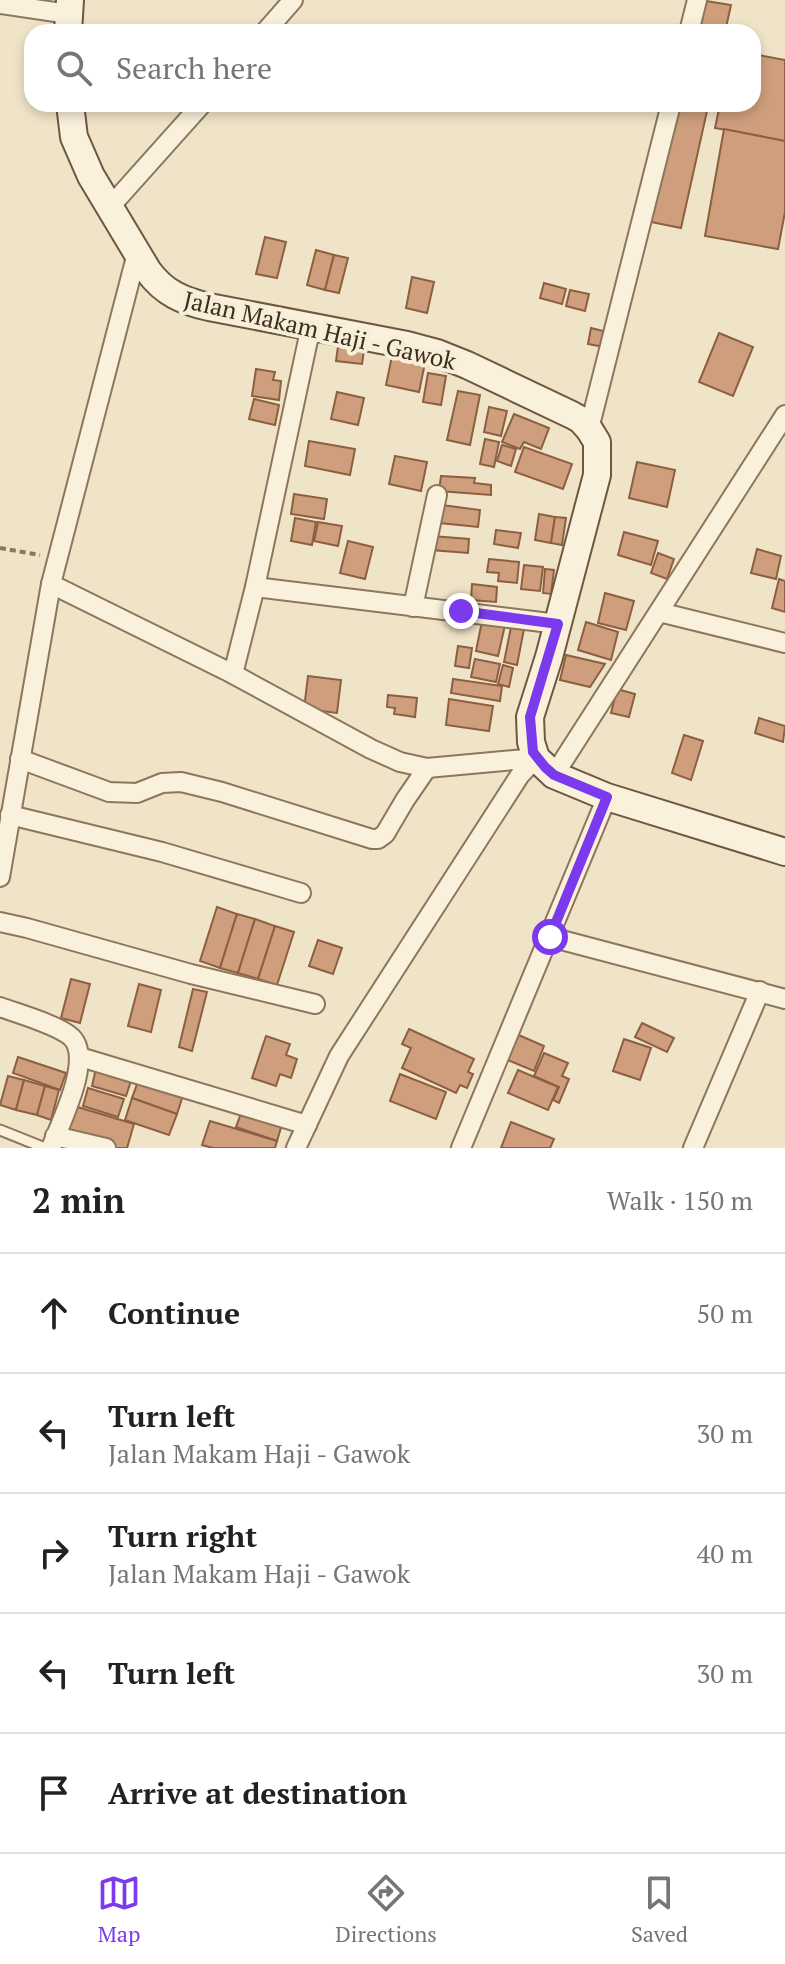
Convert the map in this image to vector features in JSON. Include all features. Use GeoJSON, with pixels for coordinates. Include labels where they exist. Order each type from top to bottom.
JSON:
{"type":"FeatureCollection","features":[{"type":"Feature","properties":{"kind":"street"},"geometry":{"type":"LineString","coordinates":[[272,24],[293,0]]}},
{"type":"Feature","properties":{"kind":"street"},"geometry":{"type":"LineString","coordinates":[[691,24],[697,0]]}},
{"type":"Feature","properties":{"kind":"street"},"geometry":{"type":"LineString","coordinates":[[7,8],[69,15]]}},
{"type":"Feature","properties":{"kind":"street","name":"Jalan Makam Haji - Gawok"},"geometry":{"type":"LineString","coordinates":[[71,112],[74,137],[91,176],[156,282],[171,294],[189,302],[437,353],[517,387],[581,420],[589,429]]}},
{"type":"Feature","properties":{"kind":"street"},"geometry":{"type":"LineString","coordinates":[[109,208],[195,112]]}},
{"type":"Feature","properties":{"kind":"street"},"geometry":{"type":"LineString","coordinates":[[669,112],[589,429],[598,450],[597,475],[530,717],[531,742],[533,752],[545,766],[607,797],[785,852]]}},
{"type":"Feature","properties":{"kind":"street"},"geometry":{"type":"LineString","coordinates":[[0,877],[51,584],[137,253]]}},
{"type":"Feature","properties":{"kind":"street"},"geometry":{"type":"LineString","coordinates":[[233,674],[255,587],[311,326]]}},
{"type":"Feature","properties":{"kind":"street"},"geometry":{"type":"LineString","coordinates":[[296,1148],[339,1056],[520,775],[545,766],[659,612],[785,415]]}},
{"type":"Feature","properties":{"kind":"street"},"geometry":{"type":"LineString","coordinates":[[413,607],[437,495]]}},
{"type":"Feature","properties":{"kind":"street"},"geometry":{"type":"LineString","coordinates":[[51,584],[233,674],[400,762],[427,768],[545,766]]}},
{"type":"Feature","properties":{"kind":"street"},"geometry":{"type":"LineString","coordinates":[[255,587],[558,624]]}},
{"type":"Feature","properties":{"kind":"street"},"geometry":{"type":"LineString","coordinates":[[659,612],[785,643]]}},
{"type":"Feature","properties":{"kind":"street"},"geometry":{"type":"LineString","coordinates":[[20,759],[117,794],[137,793],[162,783],[181,782],[372,839],[382,837],[391,827],[427,768]]}},
{"type":"Feature","properties":{"kind":"street"},"geometry":{"type":"LineString","coordinates":[[461,1148],[607,797]]}},
{"type":"Feature","properties":{"kind":"street"},"geometry":{"type":"LineString","coordinates":[[10,815],[162,852],[301,893]]}},
{"type":"Feature","properties":{"kind":"street"},"geometry":{"type":"LineString","coordinates":[[0,922],[315,1004]]}},
{"type":"Feature","properties":{"kind":"street"},"geometry":{"type":"LineString","coordinates":[[550,937],[785,999]]}},
{"type":"Feature","properties":{"kind":"street"},"geometry":{"type":"LineString","coordinates":[[701,1146],[760,991]]}},
{"type":"Feature","properties":{"kind":"street"},"geometry":{"type":"LineString","coordinates":[[0,1007],[61,1030],[73,1038],[80,1057],[78,1075],[50,1144],[106,1148]]}},
{"type":"Feature","properties":{"kind":"street"},"geometry":{"type":"LineString","coordinates":[[80,1057],[307,1125]]}},
{"type":"Feature","properties":{"kind":"lane"},"geometry":{"type":"LineString","coordinates":[[0,1130],[50,1144]]}},
{"type":"Feature","properties":{"kind":"path"},"geometry":{"type":"LineString","coordinates":[[0,548],[58,560]]}},
{"type":"Feature","properties":{"kind":"building"},"geometry":{"type":"Polygon","coordinates":[[[700,0],[731,5],[727,24],[695,24],[700,0]]]}},
{"type":"Feature","properties":{"kind":"building"},"geometry":{"type":"Polygon","coordinates":[[[761,56],[785,60],[785,141],[715,128],[718,112],[761,112],[761,56]]]}},
{"type":"Feature","properties":{"kind":"building"},"geometry":{"type":"Polygon","coordinates":[[[675,112],[707,112],[681,228],[651,222],[675,112]]]}},
{"type":"Feature","properties":{"kind":"building"},"geometry":{"type":"Polygon","coordinates":[[[724,129],[785,141],[785,212],[778,249],[705,236],[724,129]]]}},
{"type":"Feature","properties":{"kind":"building"},"geometry":{"type":"Polygon","coordinates":[[[265,237],[286,242],[277,278],[256,274],[265,237]]]}},
{"type":"Feature","properties":{"kind":"building"},"geometry":{"type":"Polygon","coordinates":[[[316,250],[334,255],[325,290],[307,285],[316,250]]]}},
{"type":"Feature","properties":{"kind":"building"},"geometry":{"type":"Polygon","coordinates":[[[334,255],[348,258],[339,293],[325,290],[334,255]]]}},
{"type":"Feature","properties":{"kind":"building"},"geometry":{"type":"Polygon","coordinates":[[[412,277],[434,282],[427,313],[406,308],[412,277]]]}},
{"type":"Feature","properties":{"kind":"building"},"geometry":{"type":"Polygon","coordinates":[[[544,283],[566,289],[562,304],[540,298],[544,283]]]}},
{"type":"Feature","properties":{"kind":"building"},"geometry":{"type":"Polygon","coordinates":[[[570,290],[589,294],[585,311],[566,306],[570,290]]]}},
{"type":"Feature","properties":{"kind":"building"},"geometry":{"type":"Polygon","coordinates":[[[591,328],[607,332],[604,347],[588,344],[591,328]]]}},
{"type":"Feature","properties":{"kind":"building"},"geometry":{"type":"Polygon","coordinates":[[[719,333],[753,347],[733,396],[699,382],[719,333]]]}},
{"type":"Feature","properties":{"kind":"building"},"geometry":{"type":"Polygon","coordinates":[[[339,339],[365,343],[362,364],[336,361],[339,339]]]}},
{"type":"Feature","properties":{"kind":"building"},"geometry":{"type":"Polygon","coordinates":[[[393,351],[426,358],[419,392],[386,385],[393,351]]]}},
{"type":"Feature","properties":{"kind":"building"},"geometry":{"type":"Polygon","coordinates":[[[256,369],[275,372],[273,380],[281,381],[279,400],[252,396],[256,369]]]}},
{"type":"Feature","properties":{"kind":"building"},"geometry":{"type":"Polygon","coordinates":[[[428,373],[446,376],[441,405],[423,402],[428,373]]]}},
{"type":"Feature","properties":{"kind":"building"},"geometry":{"type":"Polygon","coordinates":[[[458,391],[480,395],[470,445],[447,440],[458,391]]]}},
{"type":"Feature","properties":{"kind":"building"},"geometry":{"type":"Polygon","coordinates":[[[337,392],[364,398],[358,425],[331,419],[337,392]]]}},
{"type":"Feature","properties":{"kind":"building"},"geometry":{"type":"Polygon","coordinates":[[[254,399],[279,405],[275,425],[249,419],[254,399]]]}},
{"type":"Feature","properties":{"kind":"building"},"geometry":{"type":"Polygon","coordinates":[[[489,407],[507,411],[501,436],[484,432],[489,407]]]}},
{"type":"Feature","properties":{"kind":"building"},"geometry":{"type":"Polygon","coordinates":[[[514,414],[549,428],[541,449],[524,442],[520,449],[502,442],[514,414]]]}},
{"type":"Feature","properties":{"kind":"building"},"geometry":{"type":"Polygon","coordinates":[[[485,439],[499,442],[494,467],[480,464],[485,439]]]}},
{"type":"Feature","properties":{"kind":"building"},"geometry":{"type":"Polygon","coordinates":[[[309,441],[355,449],[350,475],[305,466],[309,441]]]}},
{"type":"Feature","properties":{"kind":"building"},"geometry":{"type":"Polygon","coordinates":[[[502,445],[516,449],[511,466],[497,461],[502,445]]]}},
{"type":"Feature","properties":{"kind":"building"},"geometry":{"type":"Polygon","coordinates":[[[524,447],[572,464],[563,489],[515,472],[524,447]]]}},
{"type":"Feature","properties":{"kind":"building"},"geometry":{"type":"Polygon","coordinates":[[[395,456],[427,462],[421,491],[389,484],[395,456]]]}},
{"type":"Feature","properties":{"kind":"building"},"geometry":{"type":"Polygon","coordinates":[[[637,462],[675,470],[667,507],[629,498],[637,462]]]}},
{"type":"Feature","properties":{"kind":"building"},"geometry":{"type":"Polygon","coordinates":[[[441,476],[475,478],[474,483],[491,485],[491,495],[439,491],[441,476]]]}},
{"type":"Feature","properties":{"kind":"building"},"geometry":{"type":"Polygon","coordinates":[[[294,494],[327,499],[324,519],[291,514],[294,494]]]}},
{"type":"Feature","properties":{"kind":"building"},"geometry":{"type":"Polygon","coordinates":[[[442,505],[480,510],[478,527],[440,523],[442,505]]]}},
{"type":"Feature","properties":{"kind":"building"},"geometry":{"type":"Polygon","coordinates":[[[539,514],[555,517],[551,543],[535,540],[539,514]]]}},
{"type":"Feature","properties":{"kind":"building"},"geometry":{"type":"Polygon","coordinates":[[[555,517],[566,518],[562,545],[551,543],[555,517]]]}},
{"type":"Feature","properties":{"kind":"building"},"geometry":{"type":"Polygon","coordinates":[[[295,518],[316,522],[312,545],[291,541],[295,518]]]}},
{"type":"Feature","properties":{"kind":"building"},"geometry":{"type":"Polygon","coordinates":[[[318,522],[342,526],[338,546],[314,541],[318,522]]]}},
{"type":"Feature","properties":{"kind":"building"},"geometry":{"type":"Polygon","coordinates":[[[496,530],[521,533],[518,548],[494,544],[496,530]]]}},
{"type":"Feature","properties":{"kind":"building"},"geometry":{"type":"Polygon","coordinates":[[[624,532],[658,541],[651,565],[618,555],[624,532]]]}},
{"type":"Feature","properties":{"kind":"building"},"geometry":{"type":"Polygon","coordinates":[[[432,536],[469,539],[468,553],[431,550],[432,536]]]}},
{"type":"Feature","properties":{"kind":"building"},"geometry":{"type":"Polygon","coordinates":[[[348,541],[373,547],[365,579],[340,573],[348,541]]]}},
{"type":"Feature","properties":{"kind":"building"},"geometry":{"type":"Polygon","coordinates":[[[757,549],[781,556],[776,579],[751,573],[757,549]]]}},
{"type":"Feature","properties":{"kind":"building"},"geometry":{"type":"Polygon","coordinates":[[[658,553],[674,559],[667,579],[651,573],[658,553]]]}},
{"type":"Feature","properties":{"kind":"building"},"geometry":{"type":"Polygon","coordinates":[[[489,559],[519,562],[517,583],[498,581],[499,573],[487,572],[489,559]]]}},
{"type":"Feature","properties":{"kind":"building"},"geometry":{"type":"Polygon","coordinates":[[[524,565],[543,567],[540,591],[521,589],[524,565]]]}},
{"type":"Feature","properties":{"kind":"building"},"geometry":{"type":"Polygon","coordinates":[[[545,569],[554,570],[551,594],[543,593],[545,569]]]}},
{"type":"Feature","properties":{"kind":"building"},"geometry":{"type":"Polygon","coordinates":[[[779,579],[785,581],[785,612],[772,608],[779,579]]]}},
{"type":"Feature","properties":{"kind":"building"},"geometry":{"type":"Polygon","coordinates":[[[472,584],[497,587],[496,602],[471,600],[472,584]]]}},
{"type":"Feature","properties":{"kind":"building"},"geometry":{"type":"Polygon","coordinates":[[[605,593],[634,601],[626,630],[598,623],[605,593]]]}},
{"type":"Feature","properties":{"kind":"building"},"geometry":{"type":"Polygon","coordinates":[[[482,621],[505,625],[498,656],[476,651],[482,621]]]}},
{"type":"Feature","properties":{"kind":"building"},"geometry":{"type":"Polygon","coordinates":[[[586,622],[618,632],[611,660],[578,650],[586,622]]]}},
{"type":"Feature","properties":{"kind":"building"},"geometry":{"type":"Polygon","coordinates":[[[511,627],[524,629],[517,665],[504,662],[511,627]]]}},
{"type":"Feature","properties":{"kind":"building"},"geometry":{"type":"Polygon","coordinates":[[[458,646],[472,648],[469,668],[455,666],[458,646]]]}},
{"type":"Feature","properties":{"kind":"building"},"geometry":{"type":"Polygon","coordinates":[[[566,655],[605,664],[590,687],[560,680],[566,655]]]}},
{"type":"Feature","properties":{"kind":"building"},"geometry":{"type":"Polygon","coordinates":[[[475,659],[500,664],[496,682],[471,677],[475,659]]]}},
{"type":"Feature","properties":{"kind":"building"},"geometry":{"type":"Polygon","coordinates":[[[503,665],[513,668],[509,687],[498,684],[503,665]]]}},
{"type":"Feature","properties":{"kind":"building"},"geometry":{"type":"Polygon","coordinates":[[[308,676],[341,680],[337,713],[304,709],[308,676]]]}},
{"type":"Feature","properties":{"kind":"building"},"geometry":{"type":"Polygon","coordinates":[[[453,679],[502,686],[500,701],[451,693],[453,679]]]}},
{"type":"Feature","properties":{"kind":"building"},"geometry":{"type":"Polygon","coordinates":[[[617,689],[635,694],[629,717],[611,713],[617,689]]]}},
{"type":"Feature","properties":{"kind":"building"},"geometry":{"type":"Polygon","coordinates":[[[388,695],[417,698],[415,717],[394,714],[395,708],[387,707],[388,695]]]}},
{"type":"Feature","properties":{"kind":"building"},"geometry":{"type":"Polygon","coordinates":[[[449,699],[493,706],[489,731],[446,725],[449,699]]]}},
{"type":"Feature","properties":{"kind":"building"},"geometry":{"type":"Polygon","coordinates":[[[759,718],[785,726],[783,742],[755,733],[759,718]]]}},
{"type":"Feature","properties":{"kind":"building"},"geometry":{"type":"Polygon","coordinates":[[[684,735],[703,741],[691,780],[672,773],[684,735]]]}},
{"type":"Feature","properties":{"kind":"building"},"geometry":{"type":"Polygon","coordinates":[[[217,907],[237,914],[220,968],[200,961],[217,907]]]}},
{"type":"Feature","properties":{"kind":"building"},"geometry":{"type":"Polygon","coordinates":[[[237,914],[255,919],[238,973],[220,968],[237,914]]]}},
{"type":"Feature","properties":{"kind":"building"},"geometry":{"type":"Polygon","coordinates":[[[255,919],[275,926],[258,979],[238,973],[255,919]]]}},
{"type":"Feature","properties":{"kind":"building"},"geometry":{"type":"Polygon","coordinates":[[[275,926],[294,932],[277,985],[258,979],[275,926]]]}},
{"type":"Feature","properties":{"kind":"building"},"geometry":{"type":"Polygon","coordinates":[[[318,940],[342,948],[333,974],[309,966],[318,940]]]}},
{"type":"Feature","properties":{"kind":"building"},"geometry":{"type":"Polygon","coordinates":[[[71,979],[90,984],[80,1023],[61,1018],[71,979]]]}},
{"type":"Feature","properties":{"kind":"building"},"geometry":{"type":"Polygon","coordinates":[[[139,984],[161,990],[151,1032],[128,1026],[139,984]]]}},
{"type":"Feature","properties":{"kind":"building"},"geometry":{"type":"Polygon","coordinates":[[[193,989],[207,992],[192,1051],[179,1047],[193,989]]]}},
{"type":"Feature","properties":{"kind":"building"},"geometry":{"type":"Polygon","coordinates":[[[642,1023],[674,1038],[667,1052],[635,1037],[642,1023]]]}},
{"type":"Feature","properties":{"kind":"building"},"geometry":{"type":"Polygon","coordinates":[[[409,1029],[474,1059],[468,1072],[473,1074],[467,1088],[460,1085],[456,1093],[402,1068],[411,1048],[402,1044],[409,1029]]]}},
{"type":"Feature","properties":{"kind":"building"},"geometry":{"type":"Polygon","coordinates":[[[514,1033],[544,1046],[534,1071],[503,1058],[514,1033]]]}},
{"type":"Feature","properties":{"kind":"building"},"geometry":{"type":"Polygon","coordinates":[[[266,1036],[290,1044],[286,1055],[297,1059],[291,1078],[280,1074],[276,1086],[252,1078],[266,1036]]]}},
{"type":"Feature","properties":{"kind":"building"},"geometry":{"type":"Polygon","coordinates":[[[624,1039],[651,1048],[640,1080],[613,1071],[624,1039]]]}},
{"type":"Feature","properties":{"kind":"building"},"geometry":{"type":"Polygon","coordinates":[[[544,1053],[568,1063],[562,1076],[569,1079],[559,1103],[553,1100],[559,1087],[534,1076],[544,1053]]]}},
{"type":"Feature","properties":{"kind":"building"},"geometry":{"type":"Polygon","coordinates":[[[18,1057],[66,1073],[60,1090],[13,1073],[18,1057]]]}},
{"type":"Feature","properties":{"kind":"building"},"geometry":{"type":"Polygon","coordinates":[[[97,1064],[133,1075],[126,1096],[92,1086],[97,1064]]]}},
{"type":"Feature","properties":{"kind":"building"},"geometry":{"type":"Polygon","coordinates":[[[518,1070],[558,1087],[548,1110],[508,1093],[518,1070]]]}},
{"type":"Feature","properties":{"kind":"building"},"geometry":{"type":"Polygon","coordinates":[[[400,1074],[446,1092],[436,1119],[390,1101],[400,1074]]]}},
{"type":"Feature","properties":{"kind":"building"},"geometry":{"type":"Polygon","coordinates":[[[8,1076],[24,1080],[16,1110],[0,1105],[8,1076]]]}},
{"type":"Feature","properties":{"kind":"building"},"geometry":{"type":"Polygon","coordinates":[[[140,1076],[184,1092],[177,1114],[132,1098],[140,1076]]]}},
{"type":"Feature","properties":{"kind":"building"},"geometry":{"type":"Polygon","coordinates":[[[24,1080],[45,1086],[37,1115],[16,1110],[24,1080]]]}},
{"type":"Feature","properties":{"kind":"building"},"geometry":{"type":"Polygon","coordinates":[[[45,1086],[59,1090],[51,1120],[37,1115],[45,1086]]]}},
{"type":"Feature","properties":{"kind":"building"},"geometry":{"type":"Polygon","coordinates":[[[88,1088],[124,1099],[118,1117],[83,1106],[88,1088]]]}},
{"type":"Feature","properties":{"kind":"building"},"geometry":{"type":"Polygon","coordinates":[[[132,1098],[177,1114],[169,1135],[125,1120],[132,1098]]]}},
{"type":"Feature","properties":{"kind":"building"},"geometry":{"type":"Polygon","coordinates":[[[71,1105],[134,1124],[127,1148],[112,1148],[62,1133],[71,1105]]]}},
{"type":"Feature","properties":{"kind":"building"},"geometry":{"type":"Polygon","coordinates":[[[243,1108],[283,1121],[277,1141],[236,1127],[243,1108]]]}},
{"type":"Feature","properties":{"kind":"building"},"geometry":{"type":"Polygon","coordinates":[[[210,1121],[277,1141],[275,1148],[213,1148],[202,1145],[210,1121]]]}},
{"type":"Feature","properties":{"kind":"building"},"geometry":{"type":"Polygon","coordinates":[[[511,1122],[554,1139],[550,1148],[501,1148],[511,1122]]]}},
{"type":"Feature","properties":{"kind":"route"},"geometry":{"type":"LineString","coordinates":[[461,611],[558,624],[530,717],[533,752],[554,775],[607,797],[550,937]]}}]}
